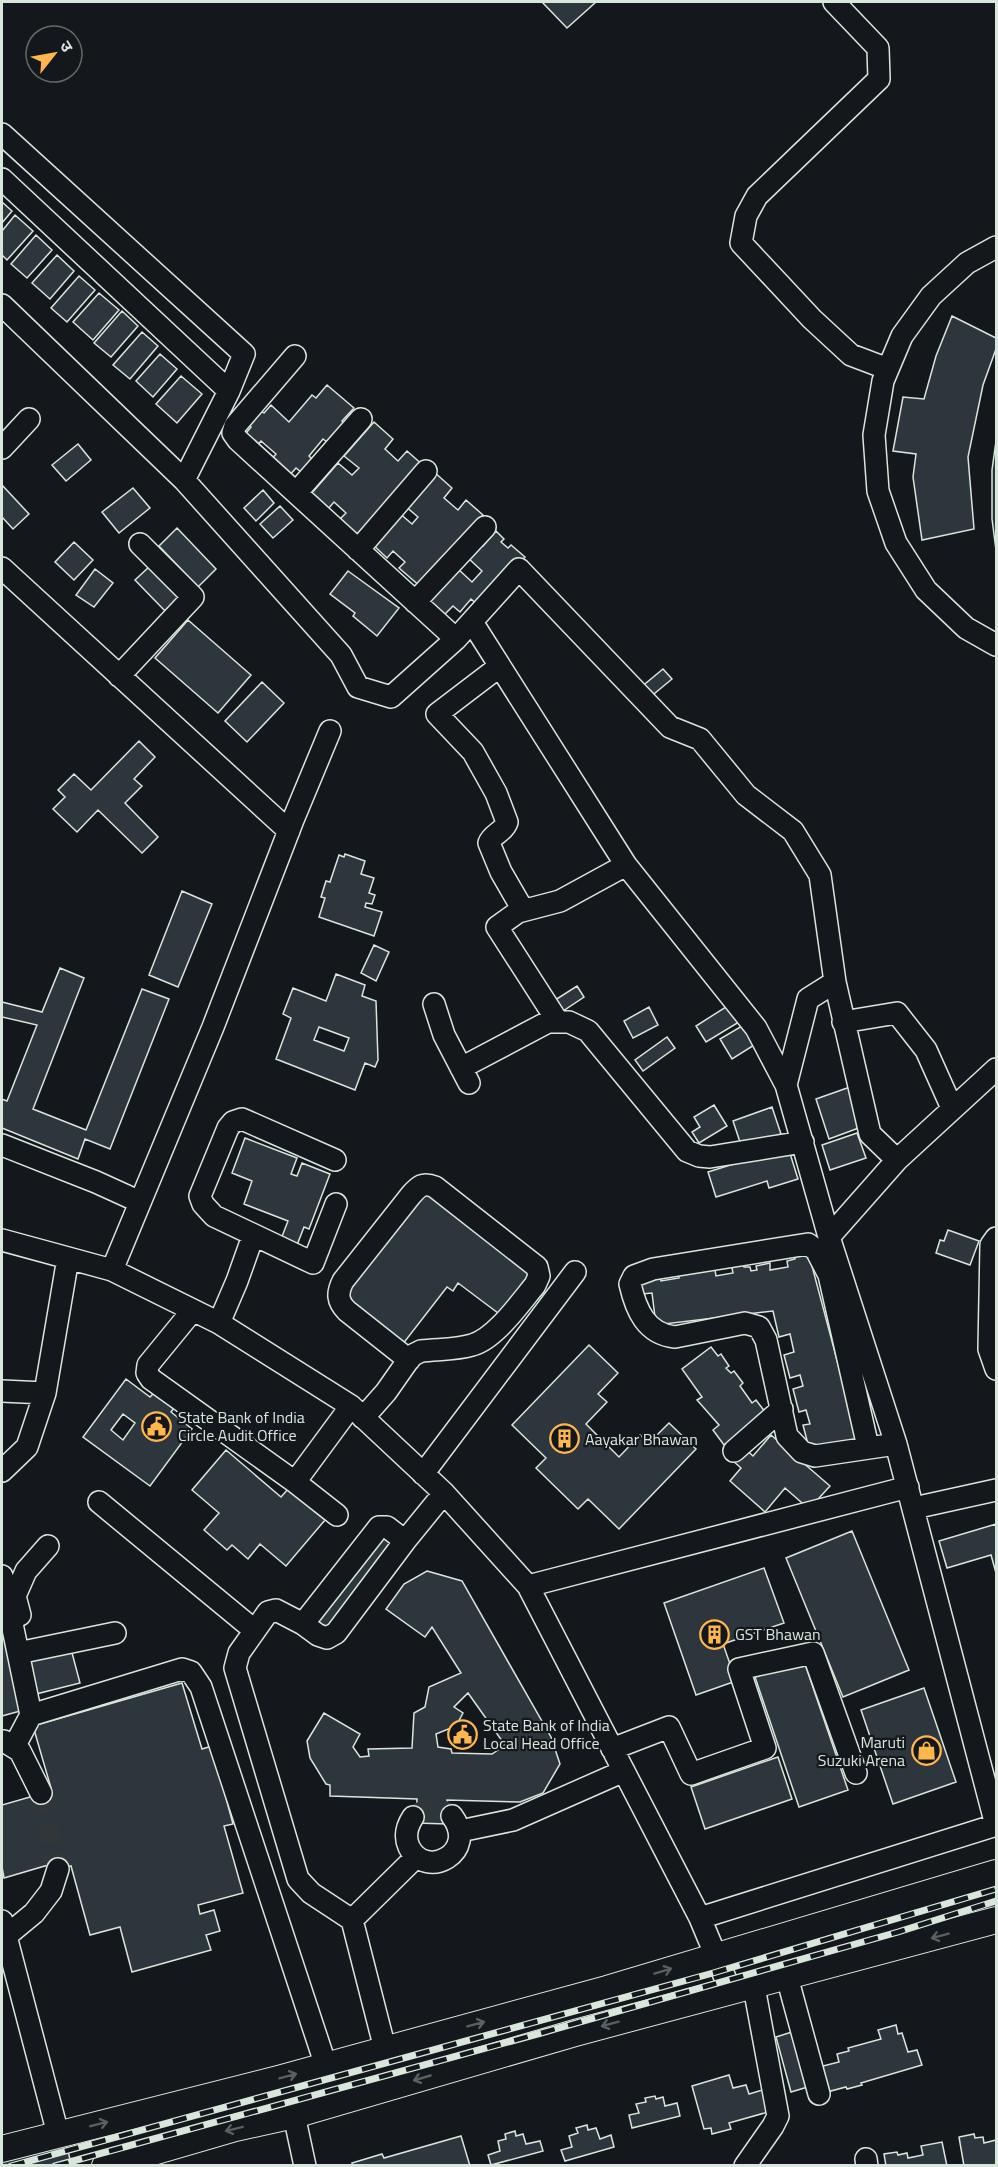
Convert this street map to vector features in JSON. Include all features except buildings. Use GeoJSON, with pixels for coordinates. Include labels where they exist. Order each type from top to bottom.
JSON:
{"type":"FeatureCollection","features":[{"type":"Feature","properties":{"kind":"main road"},"geometry":{"type":"LineString","coordinates":[[2,2150],[326,2066],[607,1989],[996,1874]]}},
{"type":"Feature","properties":{"kind":"main road"},"geometry":{"type":"LineString","coordinates":[[105,2166],[235,2128],[294,2115],[575,2033],[996,1920]]}},
{"type":"Feature","properties":{"kind":"street"},"geometry":{"type":"LineString","coordinates":[[834,2],[878,48],[879,79],[757,196],[746,216],[741,243],[812,319],[851,355],[888,369]]}},
{"type":"Feature","properties":{"kind":"street"},"geometry":{"type":"LineString","coordinates":[[2,134],[244,354],[229,391],[184,480]]}},
{"type":"Feature","properties":{"kind":"street"},"geometry":{"type":"LineString","coordinates":[[2,179],[229,391]]}},
{"type":"Feature","properties":{"kind":"street"},"geometry":{"type":"LineString","coordinates":[[996,247],[967,263],[931,296],[902,336],[883,381],[874,435],[878,490],[896,543],[926,590],[966,628],[996,645]]}},
{"type":"Feature","properties":{"kind":"street"},"geometry":{"type":"LineString","coordinates":[[2,305],[184,480],[341,655],[358,687],[391,697],[456,639],[519,568],[670,726],[700,739],[746,795],[794,831],[820,875],[835,982],[870,1134],[897,1160]]}},
{"type":"Feature","properties":{"kind":"street"},"geometry":{"type":"LineString","coordinates":[[295,356],[235,426],[233,433],[456,639]]}},
{"type":"Feature","properties":{"kind":"street"},"geometry":{"type":"LineString","coordinates":[[2,448],[30,419]]}},
{"type":"Feature","properties":{"kind":"street"},"geometry":{"type":"LineString","coordinates":[[296,493],[360,419]]}},
{"type":"Feature","properties":{"kind":"street"},"geometry":{"type":"LineString","coordinates":[[358,550],[426,471]]}},
{"type":"Feature","properties":{"kind":"street"},"geometry":{"type":"LineString","coordinates":[[415,602],[485,527]]}},
{"type":"Feature","properties":{"kind":"street"},"geometry":{"type":"LineString","coordinates":[[119,676],[193,597],[140,544]]}},
{"type":"Feature","properties":{"kind":"street"},"geometry":{"type":"LineString","coordinates":[[2,568],[289,831]]}},
{"type":"Feature","properties":{"kind":"street"},"geometry":{"type":"LineString","coordinates":[[472,622],[626,865],[756,1028],[786,1085],[829,1237],[896,1444],[996,1825],[700,1918]]}},
{"type":"Feature","properties":{"kind":"street"},"geometry":{"type":"LineString","coordinates":[[500,666],[437,714],[473,752],[496,794],[507,822],[504,828],[490,839],[489,843],[501,872],[523,910]]}},
{"type":"Feature","properties":{"kind":"street"},"geometry":{"type":"LineString","coordinates":[[112,1270],[213,1027],[330,731]]}},
{"type":"Feature","properties":{"kind":"street"},"geometry":{"type":"LineString","coordinates":[[558,1022],[497,927],[523,910],[560,901],[626,865]]}},
{"type":"Feature","properties":{"kind":"street"},"geometry":{"type":"LineString","coordinates":[[786,1085],[808,999],[835,982]]}},
{"type":"Feature","properties":{"kind":"street"},"geometry":{"type":"LineString","coordinates":[[434,1004],[444,1035],[465,1075],[525,1033],[548,1022],[569,1022],[588,1031],[687,1151],[699,1156],[710,1157],[803,1142]]}},
{"type":"Feature","properties":{"kind":"street"},"geometry":{"type":"LineString","coordinates":[[843,1022],[897,1013],[926,1050],[952,1107]]}},
{"type":"Feature","properties":{"kind":"street"},"geometry":{"type":"LineString","coordinates":[[829,1237],[897,1160],[996,1069]]}},
{"type":"Feature","properties":{"kind":"street"},"geometry":{"type":"LineString","coordinates":[[335,1160],[242,1119],[233,1122],[228,1128],[200,1196],[203,1204],[214,1216],[313,1263],[336,1204]]}},
{"type":"Feature","properties":{"kind":"street"},"geometry":{"type":"LineString","coordinates":[[2,1146],[96,1182],[140,1202]]}},
{"type":"Feature","properties":{"kind":"street"},"geometry":{"type":"LineString","coordinates":[[295,1482],[357,1412],[386,1392],[413,1355],[421,1351],[472,1345],[483,1339],[497,1329],[535,1285],[539,1276],[537,1267],[435,1187],[427,1184],[420,1186],[411,1196],[343,1281],[338,1295],[340,1303],[347,1311],[409,1360]]}},
{"type":"Feature","properties":{"kind":"street"},"geometry":{"type":"LineString","coordinates":[[219,1323],[253,1236]]}},
{"type":"Feature","properties":{"kind":"street"},"geometry":{"type":"LineString","coordinates":[[996,1238],[991,1245],[989,1349],[996,1369]]}},
{"type":"Feature","properties":{"kind":"street"},"geometry":{"type":"LineString","coordinates":[[2,1240],[112,1270],[219,1323],[357,1412],[444,1493],[528,1586],[717,1955],[742,1989],[777,2104],[778,2116],[745,2166]]}},
{"type":"Feature","properties":{"kind":"street"},"geometry":{"type":"LineString","coordinates":[[868,1447],[829,1275],[816,1250],[807,1244],[653,1269],[634,1276],[630,1284],[635,1308],[650,1326],[665,1336],[675,1337],[745,1323],[759,1327],[766,1340],[787,1436],[802,1452],[815,1456],[896,1444]]}},
{"type":"Feature","properties":{"kind":"street"},"geometry":{"type":"LineString","coordinates":[[2,1471],[27,1447],[45,1393],[68,1258]]}},
{"type":"Feature","properties":{"kind":"street"},"geometry":{"type":"LineString","coordinates":[[423,1474],[575,1272]]}},
{"type":"Feature","properties":{"kind":"street"},"geometry":{"type":"LineString","coordinates":[[193,1310],[148,1365],[147,1373],[151,1379],[295,1482],[337,1515]]}},
{"type":"Feature","properties":{"kind":"street"},"geometry":{"type":"LineString","coordinates":[[2,1391],[45,1393]]}},
{"type":"Feature","properties":{"kind":"street"},"geometry":{"type":"LineString","coordinates":[[734,1451],[782,1409]]}},
{"type":"Feature","properties":{"kind":"street"},"geometry":{"type":"LineString","coordinates":[[528,1586],[908,1487]]}},
{"type":"Feature","properties":{"kind":"street"},"geometry":{"type":"LineString","coordinates":[[914,1508],[996,1490]]}},
{"type":"Feature","properties":{"kind":"street"},"geometry":{"type":"LineString","coordinates":[[385,2049],[352,1920],[311,1893],[298,1879],[235,1668],[239,1653],[268,1612],[276,1610],[327,1638],[336,1633],[444,1493]]}},
{"type":"Feature","properties":{"kind":"street"},"geometry":{"type":"LineString","coordinates":[[99,1502],[254,1630]]}},
{"type":"Feature","properties":{"kind":"street"},"geometry":{"type":"LineString","coordinates":[[303,1624],[379,1527],[387,1527],[405,1541]]}},
{"type":"Feature","properties":{"kind":"street"},"geometry":{"type":"LineString","coordinates":[[31,1715],[15,1596],[26,1571],[48,1546]]}},
{"type":"Feature","properties":{"kind":"street"},"geometry":{"type":"LineString","coordinates":[[2,1576],[24,1652]]}},
{"type":"Feature","properties":{"kind":"street"},"geometry":{"type":"LineString","coordinates":[[24,1652],[115,1633]]}},
{"type":"Feature","properties":{"kind":"street"},"geometry":{"type":"LineString","coordinates":[[612,1749],[669,1727],[691,1774],[765,1748],[739,1669],[813,1653],[856,1773]]}},
{"type":"Feature","properties":{"kind":"street"},"geometry":{"type":"LineString","coordinates":[[41,1793],[20,1751],[8,1744],[31,1715],[182,1669],[191,1672],[201,1687],[326,2066]]}},
{"type":"Feature","properties":{"kind":"street"},"geometry":{"type":"LineString","coordinates":[[413,1817],[406,1832],[410,1850],[417,1857],[434,1863],[443,1861],[457,1849],[460,1840],[456,1824],[513,1820],[624,1771]]}},
{"type":"Feature","properties":{"kind":"street"},"geometry":{"type":"LineString","coordinates":[[352,1920],[417,1857]]}},
{"type":"Feature","properties":{"kind":"street"},"geometry":{"type":"LineString","coordinates":[[58,1869],[51,1891],[34,1913],[3,1929],[58,2134]]}},
{"type":"Feature","properties":{"kind":"street"},"geometry":{"type":"LineString","coordinates":[[787,1977],[819,2094]]}},
{"type":"Feature","properties":{"kind":"street"},"geometry":{"type":"LineString","coordinates":[[294,2115],[305,2166]]}},
{"type":"Feature","properties":{"kind":"tunnel"},"geometry":{"type":"LineString","coordinates":[[41,1793],[58,1869]]}},
{"type":"Feature","properties":{"kind":"tunnel"},"geometry":{"type":"LineString","coordinates":[[413,1817],[432,1809],[452,1816]]}},
{"type":"Feature","properties":{"kind":"railway"},"geometry":{"type":"LineString","coordinates":[[11,2166],[713,1973],[996,1889]]}},
{"type":"Feature","properties":{"kind":"railway"},"geometry":{"type":"LineString","coordinates":[[55,2166],[541,2033],[898,1932],[996,1901]]}},
{"type":"Feature","properties":{"kind":"place","name":"State Bank of India Circle Audit Office"},"geometry":{"type":"Point","coordinates":[157,1426]}},
{"type":"Feature","properties":{"kind":"place","name":"Aayakar Bhawan"},"geometry":{"type":"Point","coordinates":[564,1439]}},
{"type":"Feature","properties":{"kind":"place","name":"GST Bhawan"},"geometry":{"type":"Point","coordinates":[714,1634]}},
{"type":"Feature","properties":{"kind":"place","name":"State Bank of India Local Head Office"},"geometry":{"type":"Point","coordinates":[462,1734]}},
{"type":"Feature","properties":{"kind":"place","name":"Maruti Suzuki Arena"},"geometry":{"type":"Point","coordinates":[926,1751]}}]}
